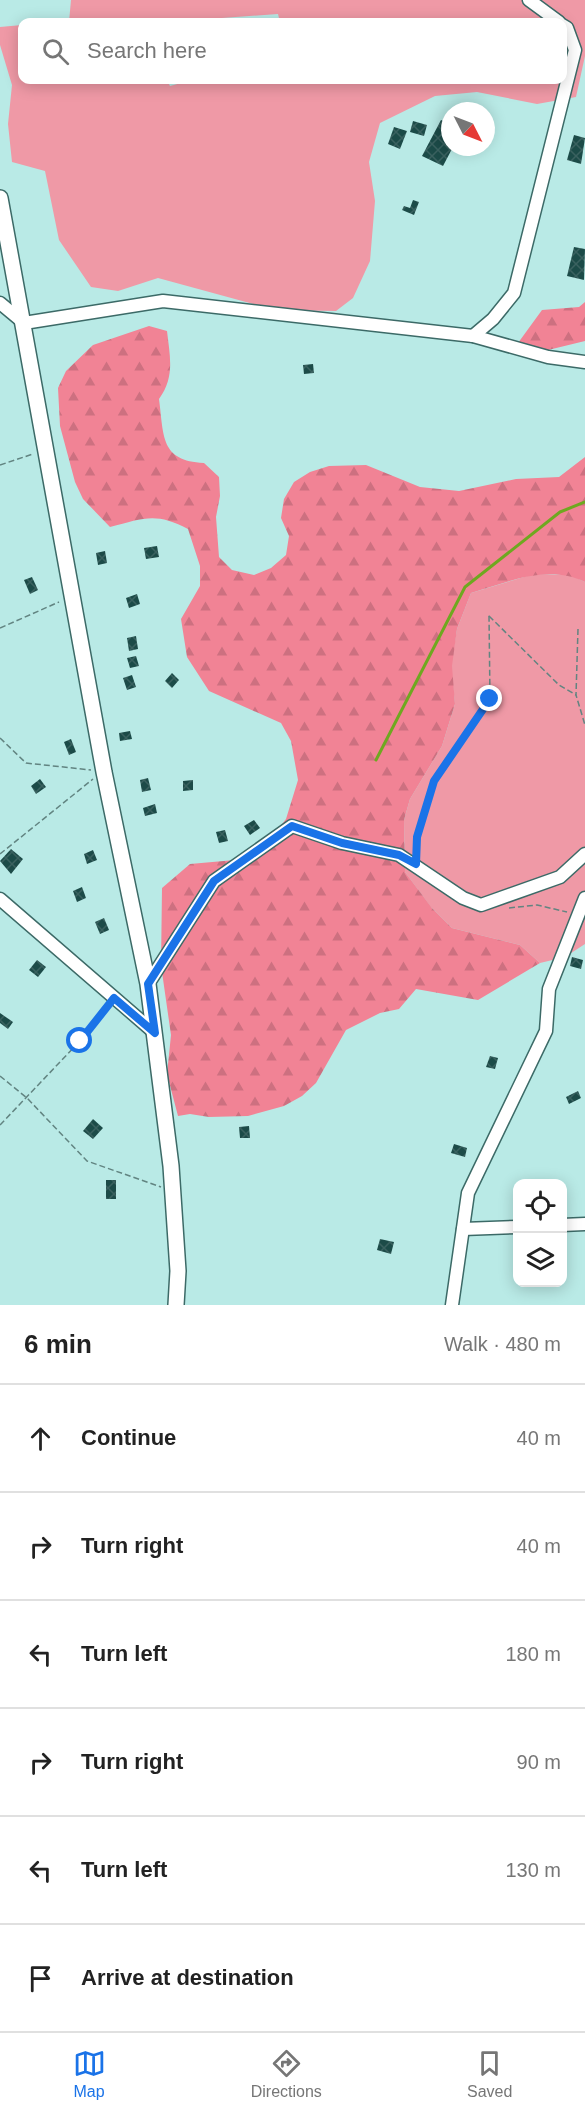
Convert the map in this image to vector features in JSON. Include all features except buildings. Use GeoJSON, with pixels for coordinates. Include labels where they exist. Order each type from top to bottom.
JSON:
{"type":"FeatureCollection","features":[{"type":"Feature","properties":{"kind":"street"},"geometry":{"type":"LineString","coordinates":[[529,0],[553,18]]}},
{"type":"Feature","properties":{"kind":"street"},"geometry":{"type":"LineString","coordinates":[[567,28],[575,50],[567,82]]}},
{"type":"Feature","properties":{"kind":"street"},"geometry":{"type":"LineString","coordinates":[[473,336],[493,319],[514,293],[566,84]]}},
{"type":"Feature","properties":{"kind":"street"},"geometry":{"type":"LineString","coordinates":[[0,198],[104,772],[148,984],[172,1191],[178,1271],[176,1305]]}},
{"type":"Feature","properties":{"kind":"street"},"geometry":{"type":"LineString","coordinates":[[0,303],[24,323],[163,301],[473,336],[548,357],[585,362]]}},
{"type":"Feature","properties":{"kind":"street"},"geometry":{"type":"LineString","coordinates":[[148,984],[214,881],[292,826],[342,843],[399,855],[416,864],[464,898],[481,905],[560,877],[585,854]]}},
{"type":"Feature","properties":{"kind":"street"},"geometry":{"type":"LineString","coordinates":[[452,1305],[468,1193],[546,1031],[549,989],[585,898]]}},
{"type":"Feature","properties":{"kind":"street"},"geometry":{"type":"LineString","coordinates":[[0,899],[155,1033]]}},
{"type":"Feature","properties":{"kind":"street"},"geometry":{"type":"LineString","coordinates":[[567,1225],[585,1224]]}},
{"type":"Feature","properties":{"kind":"street"},"geometry":{"type":"LineString","coordinates":[[463,1229],[513,1227]]}},
{"type":"Feature","properties":{"kind":"path"},"geometry":{"type":"LineString","coordinates":[[0,465],[46,450]]}},
{"type":"Feature","properties":{"kind":"path"},"geometry":{"type":"LineString","coordinates":[[0,628],[71,596]]}},
{"type":"Feature","properties":{"kind":"path"},"geometry":{"type":"LineString","coordinates":[[416,864],[417,837],[434,781],[490,699],[489,615],[559,685],[576,695]]}},
{"type":"Feature","properties":{"kind":"path"},"geometry":{"type":"LineString","coordinates":[[578,629],[576,695],[585,725]]}},
{"type":"Feature","properties":{"kind":"path"},"geometry":{"type":"LineString","coordinates":[[0,738],[26,763],[104,772]]}},
{"type":"Feature","properties":{"kind":"path"},"geometry":{"type":"LineString","coordinates":[[0,854],[104,772]]}},
{"type":"Feature","properties":{"kind":"path"},"geometry":{"type":"LineString","coordinates":[[508,908],[537,905],[579,914]]}},
{"type":"Feature","properties":{"kind":"path"},"geometry":{"type":"LineString","coordinates":[[0,1125],[27,1098],[114,998]]}},
{"type":"Feature","properties":{"kind":"path"},"geometry":{"type":"LineString","coordinates":[[0,1076],[27,1098],[87,1161],[172,1191]]}},
{"type":"Feature","properties":{"kind":"shaded area"},"geometry":{"type":"Polygon","coordinates":[[[71,0],[585,0],[585,56],[576,97],[537,104],[477,92],[435,96],[380,123],[369,162],[375,201],[370,261],[353,298],[336,311],[275,310],[158,278],[118,291],[91,287],[59,240],[45,171],[12,162],[8,124],[12,85],[0,45],[0,27],[18,25],[18,84],[169,84],[170,86],[177,84],[567,84],[567,18],[279,18],[278,14],[222,18],[69,18],[71,0]]]}},
{"type":"Feature","properties":{"kind":"shaded area"},"geometry":{"type":"Polygon","coordinates":[[[534,574],[571,575],[585,582],[585,944],[565,957],[540,963],[520,945],[452,928],[431,907],[405,872],[404,820],[410,799],[442,746],[455,704],[451,666],[457,629],[471,593],[534,574]]]}},
{"type":"Feature","properties":{"kind":"green space"},"geometry":{"type":"Polygon","coordinates":[[[585,302],[585,341],[544,351],[518,343],[542,310],[579,307],[585,302]]]}},
{"type":"Feature","properties":{"kind":"green space"},"geometry":{"type":"Polygon","coordinates":[[[149,326],[167,331],[169,375],[159,399],[167,444],[179,457],[204,463],[219,477],[220,496],[216,517],[219,557],[232,570],[254,575],[271,568],[286,555],[289,536],[281,518],[284,499],[294,482],[310,472],[329,466],[366,465],[420,487],[459,491],[516,479],[559,477],[585,457],[585,582],[571,577],[542,575],[514,580],[471,593],[457,629],[452,666],[455,704],[442,746],[410,799],[404,820],[405,872],[432,908],[452,928],[520,945],[540,963],[478,1000],[416,989],[399,1009],[380,1013],[346,1030],[316,1083],[302,1096],[284,1106],[248,1116],[209,1117],[190,1114],[178,1116],[167,1074],[171,1035],[161,965],[162,888],[190,864],[246,859],[263,849],[286,819],[298,780],[291,741],[281,723],[209,691],[187,657],[181,619],[200,586],[200,566],[188,529],[167,520],[150,518],[110,527],[83,499],[75,482],[60,426],[58,388],[66,371],[93,345],[149,326]]]}},
{"type":"Feature","properties":{"kind":"waterway"},"geometry":{"type":"LineString","coordinates":[[376,760],[465,587],[560,512],[585,502]]}},
{"type":"Feature","properties":{"kind":"route"},"geometry":{"type":"LineString","coordinates":[[80,1041],[114,998],[155,1033],[148,984],[214,881],[292,826],[342,843],[399,855],[416,864],[417,837],[434,781],[490,699]]}}]}
